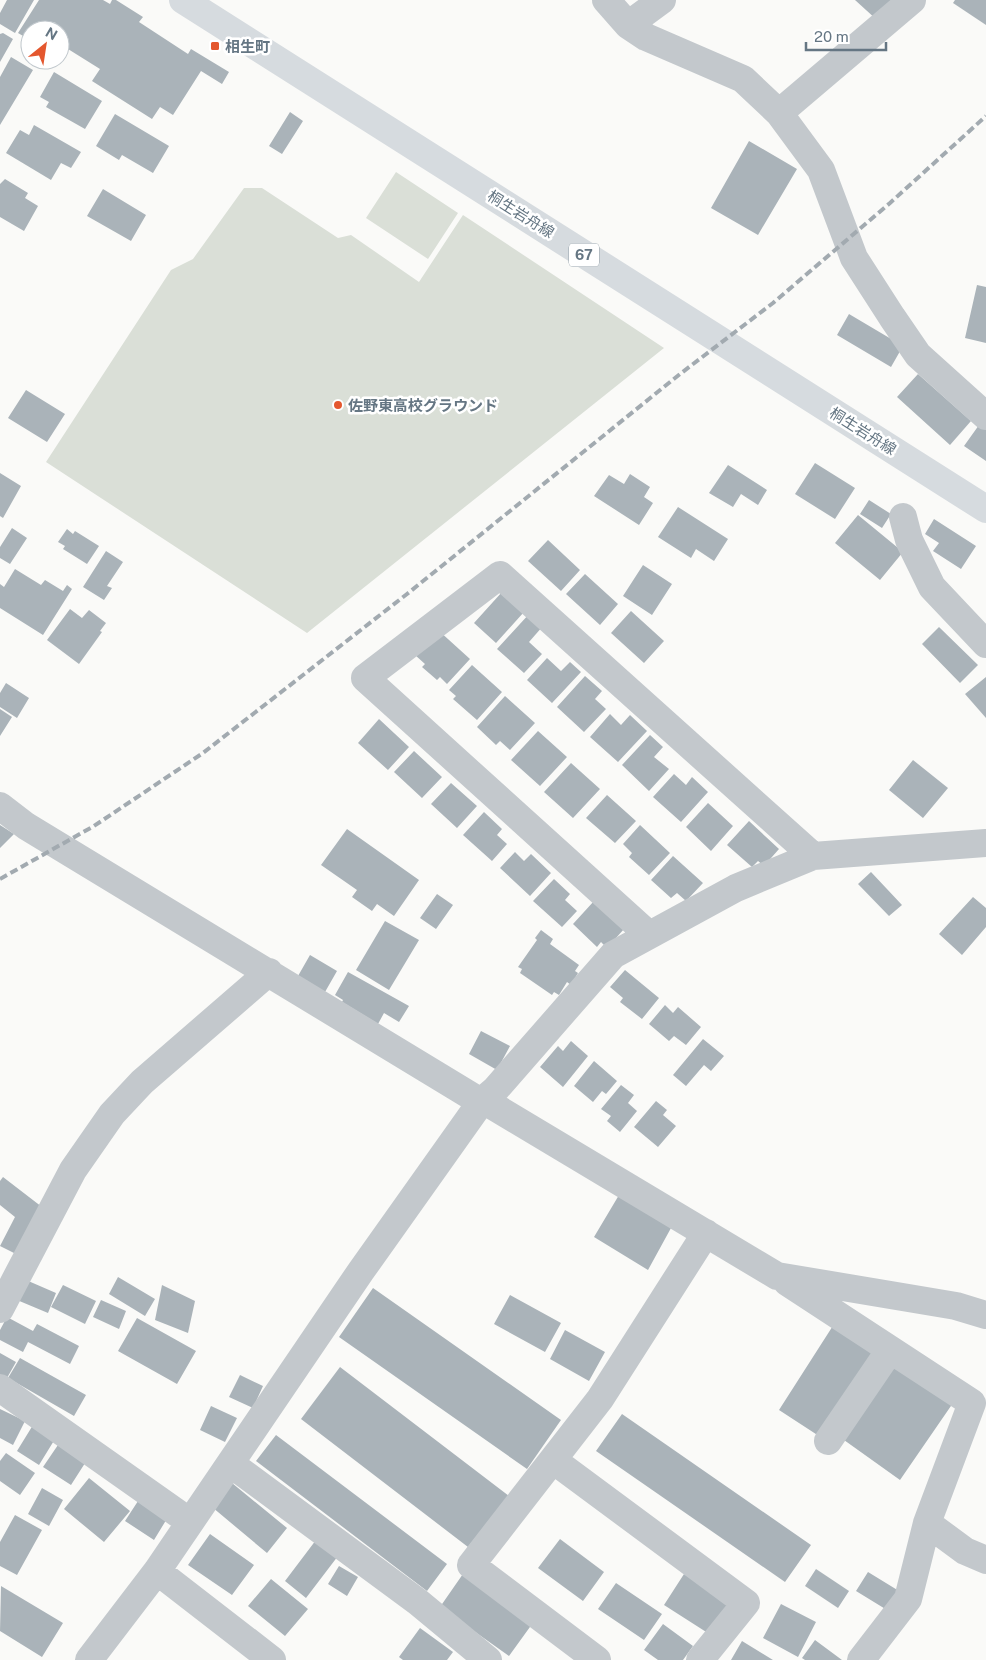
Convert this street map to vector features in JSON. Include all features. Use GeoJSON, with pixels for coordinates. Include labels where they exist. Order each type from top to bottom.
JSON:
{"type":"FeatureCollection","features":[{"type":"Feature","properties":{"kind":"main road","name":"桐生岩舟線"},"geometry":{"type":"LineString","coordinates":[[182,0],[986,509]]}},
{"type":"Feature","properties":{"kind":"street"},"geometry":{"type":"LineString","coordinates":[[606,0],[628,25],[646,37],[743,79],[779,113],[821,170],[854,258],[897,325],[918,355],[986,416]]}},
{"type":"Feature","properties":{"kind":"street"},"geometry":{"type":"LineString","coordinates":[[628,25],[662,0]]}},
{"type":"Feature","properties":{"kind":"street"},"geometry":{"type":"LineString","coordinates":[[779,113],[912,0]]}},
{"type":"Feature","properties":{"kind":"street"},"geometry":{"type":"LineString","coordinates":[[903,517],[908,540],[932,587],[986,644]]}},
{"type":"Feature","properties":{"kind":"street"},"geometry":{"type":"LineString","coordinates":[[649,935],[365,678],[500,575],[813,856]]}},
{"type":"Feature","properties":{"kind":"street"},"geometry":{"type":"LineString","coordinates":[[0,806],[26,826],[482,1101],[777,1276],[972,1403],[927,1522],[908,1599],[861,1660]]}},
{"type":"Feature","properties":{"kind":"street"},"geometry":{"type":"LineString","coordinates":[[90,1660],[157,1571],[361,1271],[482,1101],[613,955],[736,888],[813,856],[986,843]]}},
{"type":"Feature","properties":{"kind":"street"},"geometry":{"type":"LineString","coordinates":[[0,1309],[73,1170],[112,1114],[142,1082],[269,972]]}},
{"type":"Feature","properties":{"kind":"street"},"geometry":{"type":"LineString","coordinates":[[597,1660],[471,1565],[600,1399],[706,1233]]}},
{"type":"Feature","properties":{"kind":"street"},"geometry":{"type":"LineString","coordinates":[[777,1276],[956,1306],[986,1315]]}},
{"type":"Feature","properties":{"kind":"street"},"geometry":{"type":"LineString","coordinates":[[828,1441],[890,1350]]}},
{"type":"Feature","properties":{"kind":"street"},"geometry":{"type":"LineString","coordinates":[[0,1388],[190,1522]]}},
{"type":"Feature","properties":{"kind":"street"},"geometry":{"type":"LineString","coordinates":[[553,1460],[746,1604],[700,1660]]}},
{"type":"Feature","properties":{"kind":"street"},"geometry":{"type":"LineString","coordinates":[[231,1464],[418,1602],[488,1660]]}},
{"type":"Feature","properties":{"kind":"street"},"geometry":{"type":"LineString","coordinates":[[927,1522],[965,1551],[986,1560]]}},
{"type":"Feature","properties":{"kind":"street"},"geometry":{"type":"LineString","coordinates":[[157,1571],[272,1660]]}},
{"type":"Feature","properties":{"kind":"shaded area"},"geometry":{"type":"Polygon","coordinates":[[[396,172],[458,213],[428,259],[366,218],[396,172]]]}},
{"type":"Feature","properties":{"kind":"shaded area","name":"佐野東高校グラウンド"},"geometry":{"type":"Polygon","coordinates":[[[244,188],[262,188],[338,238],[351,235],[419,282],[463,215],[664,348],[307,633],[46,462],[171,270],[193,259],[244,188]]]}},
{"type":"Feature","properties":{"kind":"building"},"geometry":{"type":"Polygon","coordinates":[[[7,0],[34,0],[22,20],[20,20],[20,24],[15,33],[0,24],[0,13],[7,0]]]}},
{"type":"Feature","properties":{"kind":"building"},"geometry":{"type":"Polygon","coordinates":[[[39,0],[103,0],[110,4],[112,0],[116,0],[143,17],[139,22],[188,54],[191,49],[229,72],[222,84],[201,71],[173,115],[160,107],[152,119],[92,81],[100,69],[70,50],[70,20],[26,20],[39,0]]]}},
{"type":"Feature","properties":{"kind":"building"},"geometry":{"type":"Polygon","coordinates":[[[855,0],[895,0],[877,20],[855,0]]]}},
{"type":"Feature","properties":{"kind":"building"},"geometry":{"type":"Polygon","coordinates":[[[955,0],[986,0],[986,25],[953,3],[955,0]]]}},
{"type":"Feature","properties":{"kind":"building"},"geometry":{"type":"Polygon","coordinates":[[[3,33],[13,39],[0,62],[0,34],[3,33]]]}},
{"type":"Feature","properties":{"kind":"building"},"geometry":{"type":"Polygon","coordinates":[[[11,57],[20,62],[20,70],[33,70],[0,125],[0,77],[11,57]]]}},
{"type":"Feature","properties":{"kind":"building"},"geometry":{"type":"Polygon","coordinates":[[[54,72],[102,101],[85,129],[46,107],[49,102],[40,97],[54,72]]]}},
{"type":"Feature","properties":{"kind":"building"},"geometry":{"type":"Polygon","coordinates":[[[290,112],[303,121],[282,154],[269,146],[290,112]]]}},
{"type":"Feature","properties":{"kind":"building"},"geometry":{"type":"Polygon","coordinates":[[[115,114],[169,146],[153,173],[122,155],[119,160],[96,146],[115,114]]]}},
{"type":"Feature","properties":{"kind":"building"},"geometry":{"type":"Polygon","coordinates":[[[34,125],[81,152],[71,168],[61,163],[51,180],[6,153],[20,130],[29,135],[34,125]]]}},
{"type":"Feature","properties":{"kind":"building"},"geometry":{"type":"Polygon","coordinates":[[[749,141],[797,169],[758,235],[711,208],[749,141]]]}},
{"type":"Feature","properties":{"kind":"building"},"geometry":{"type":"Polygon","coordinates":[[[5,179],[28,193],[25,198],[38,206],[24,231],[0,217],[0,184],[5,179]]]}},
{"type":"Feature","properties":{"kind":"building"},"geometry":{"type":"Polygon","coordinates":[[[103,189],[146,215],[131,241],[87,216],[103,189]]]}},
{"type":"Feature","properties":{"kind":"building"},"geometry":{"type":"Polygon","coordinates":[[[977,285],[986,287],[986,343],[965,338],[977,285]]]}},
{"type":"Feature","properties":{"kind":"building"},"geometry":{"type":"Polygon","coordinates":[[[849,314],[903,346],[891,367],[837,335],[849,314]]]}},
{"type":"Feature","properties":{"kind":"building"},"geometry":{"type":"Polygon","coordinates":[[[918,374],[971,421],[950,445],[897,397],[918,374]]]}},
{"type":"Feature","properties":{"kind":"building"},"geometry":{"type":"Polygon","coordinates":[[[26,390],[65,414],[47,442],[8,418],[26,390]]]}},
{"type":"Feature","properties":{"kind":"building"},"geometry":{"type":"Polygon","coordinates":[[[979,425],[986,430],[986,461],[964,446],[979,425]]]}},
{"type":"Feature","properties":{"kind":"building"},"geometry":{"type":"Polygon","coordinates":[[[815,463],[855,488],[835,519],[795,494],[815,463]]]}},
{"type":"Feature","properties":{"kind":"building"},"geometry":{"type":"Polygon","coordinates":[[[728,465],[767,490],[758,505],[741,494],[733,507],[709,493],[728,465]]]}},
{"type":"Feature","properties":{"kind":"building"},"geometry":{"type":"Polygon","coordinates":[[[0,473],[21,486],[3,518],[0,516],[0,473]]]}},
{"type":"Feature","properties":{"kind":"building"},"geometry":{"type":"Polygon","coordinates":[[[630,474],[650,487],[644,497],[653,503],[639,525],[594,496],[609,475],[624,484],[630,474]]]}},
{"type":"Feature","properties":{"kind":"building"},"geometry":{"type":"Polygon","coordinates":[[[869,500],[891,514],[882,528],[860,514],[869,500]]]}},
{"type":"Feature","properties":{"kind":"building"},"geometry":{"type":"Polygon","coordinates":[[[678,507],[728,539],[714,561],[696,549],[691,558],[658,537],[678,507]]]}},
{"type":"Feature","properties":{"kind":"building"},"geometry":{"type":"Polygon","coordinates":[[[858,515],[903,552],[880,580],[835,543],[858,515]]]}},
{"type":"Feature","properties":{"kind":"building"},"geometry":{"type":"Polygon","coordinates":[[[934,519],[976,546],[961,569],[933,551],[939,543],[925,534],[934,519]]]}},
{"type":"Feature","properties":{"kind":"building"},"geometry":{"type":"Polygon","coordinates":[[[12,528],[27,538],[10,564],[0,558],[0,547],[12,528]]]}},
{"type":"Feature","properties":{"kind":"building"},"geometry":{"type":"Polygon","coordinates":[[[67,529],[73,534],[75,531],[99,546],[87,564],[63,549],[65,546],[58,542],[67,529]]]}},
{"type":"Feature","properties":{"kind":"building"},"geometry":{"type":"Polygon","coordinates":[[[548,540],[580,570],[561,591],[528,561],[548,540]]]}},
{"type":"Feature","properties":{"kind":"building"},"geometry":{"type":"Polygon","coordinates":[[[106,551],[123,562],[107,586],[112,588],[104,600],[83,587],[106,551]]]}},
{"type":"Feature","properties":{"kind":"building"},"geometry":{"type":"Polygon","coordinates":[[[643,565],[672,584],[652,615],[623,596],[643,565]]]}},
{"type":"Feature","properties":{"kind":"building"},"geometry":{"type":"Polygon","coordinates":[[[15,569],[41,585],[45,580],[63,591],[67,585],[72,589],[43,635],[0,608],[0,584],[4,587],[15,569]]]}},
{"type":"Feature","properties":{"kind":"building"},"geometry":{"type":"Polygon","coordinates":[[[585,574],[618,604],[600,625],[566,594],[585,574]]]}},
{"type":"Feature","properties":{"kind":"building"},"geometry":{"type":"Polygon","coordinates":[[[502,592],[524,612],[496,643],[474,623],[502,592]]]}},
{"type":"Feature","properties":{"kind":"building"},"geometry":{"type":"Polygon","coordinates":[[[70,609],[82,618],[89,610],[106,623],[100,631],[102,632],[79,664],[47,640],[70,609]]]}},
{"type":"Feature","properties":{"kind":"building"},"geometry":{"type":"Polygon","coordinates":[[[631,611],[664,641],[644,663],[611,633],[631,611]]]}},
{"type":"Feature","properties":{"kind":"building"},"geometry":{"type":"Polygon","coordinates":[[[530,613],[543,626],[529,642],[542,654],[524,673],[497,649],[530,613]]]}},
{"type":"Feature","properties":{"kind":"building"},"geometry":{"type":"Polygon","coordinates":[[[939,627],[978,665],[960,683],[922,644],[939,627]]]}},
{"type":"Feature","properties":{"kind":"building"},"geometry":{"type":"Polygon","coordinates":[[[438,630],[470,659],[447,684],[440,677],[437,680],[422,667],[425,664],[415,655],[438,630]]]}},
{"type":"Feature","properties":{"kind":"building"},"geometry":{"type":"Polygon","coordinates":[[[547,658],[561,671],[570,662],[581,672],[552,703],[527,680],[547,658]]]}},
{"type":"Feature","properties":{"kind":"building"},"geometry":{"type":"Polygon","coordinates":[[[472,665],[502,692],[477,720],[453,699],[456,696],[449,690],[472,665]]]}},
{"type":"Feature","properties":{"kind":"building"},"geometry":{"type":"Polygon","coordinates":[[[585,676],[602,691],[595,699],[606,709],[584,732],[557,707],[585,676]]]}},
{"type":"Feature","properties":{"kind":"building"},"geometry":{"type":"Polygon","coordinates":[[[986,677],[986,718],[965,694],[986,677]]]}},
{"type":"Feature","properties":{"kind":"building"},"geometry":{"type":"Polygon","coordinates":[[[6,683],[29,698],[17,718],[0,707],[0,693],[6,683]]]}},
{"type":"Feature","properties":{"kind":"building"},"geometry":{"type":"Polygon","coordinates":[[[505,696],[535,723],[510,750],[500,741],[496,745],[477,727],[505,696]]]}},
{"type":"Feature","properties":{"kind":"building"},"geometry":{"type":"Polygon","coordinates":[[[0,709],[12,717],[0,736],[0,709]]]}},
{"type":"Feature","properties":{"kind":"building"},"geometry":{"type":"Polygon","coordinates":[[[610,714],[621,725],[630,715],[647,731],[618,762],[590,737],[610,714]]]}},
{"type":"Feature","properties":{"kind":"building"},"geometry":{"type":"Polygon","coordinates":[[[379,719],[409,747],[388,770],[358,743],[379,719]]]}},
{"type":"Feature","properties":{"kind":"building"},"geometry":{"type":"Polygon","coordinates":[[[538,731],[567,757],[540,786],[511,760],[538,731]]]}},
{"type":"Feature","properties":{"kind":"building"},"geometry":{"type":"Polygon","coordinates":[[[650,735],[663,747],[654,757],[669,769],[649,791],[622,765],[650,735]]]}},
{"type":"Feature","properties":{"kind":"building"},"geometry":{"type":"Polygon","coordinates":[[[414,751],[442,777],[422,798],[394,772],[414,751]]]}},
{"type":"Feature","properties":{"kind":"building"},"geometry":{"type":"Polygon","coordinates":[[[913,760],[948,788],[923,818],[889,790],[913,760]]]}},
{"type":"Feature","properties":{"kind":"building"},"geometry":{"type":"Polygon","coordinates":[[[571,763],[600,789],[573,818],[544,792],[571,763]]]}},
{"type":"Feature","properties":{"kind":"building"},"geometry":{"type":"Polygon","coordinates":[[[674,774],[686,785],[692,777],[708,792],[681,822],[653,797],[674,774]]]}},
{"type":"Feature","properties":{"kind":"building"},"geometry":{"type":"Polygon","coordinates":[[[451,783],[477,806],[457,828],[431,804],[451,783]]]}},
{"type":"Feature","properties":{"kind":"building"},"geometry":{"type":"Polygon","coordinates":[[[607,795],[636,821],[615,843],[586,818],[607,795]]]}},
{"type":"Feature","properties":{"kind":"building"},"geometry":{"type":"Polygon","coordinates":[[[708,803],[733,826],[711,851],[686,827],[708,803]]]}},
{"type":"Feature","properties":{"kind":"building"},"geometry":{"type":"Polygon","coordinates":[[[484,812],[502,829],[497,835],[507,844],[492,861],[463,835],[484,812]]]}},
{"type":"Feature","properties":{"kind":"building"},"geometry":{"type":"Polygon","coordinates":[[[749,821],[779,849],[764,866],[758,861],[752,867],[727,845],[749,821]]]}},
{"type":"Feature","properties":{"kind":"building"},"geometry":{"type":"Polygon","coordinates":[[[0,825],[14,834],[0,848],[0,825]]]}},
{"type":"Feature","properties":{"kind":"building"},"geometry":{"type":"Polygon","coordinates":[[[640,825],[670,853],[649,875],[629,857],[632,853],[623,844],[640,825]]]}},
{"type":"Feature","properties":{"kind":"building"},"geometry":{"type":"Polygon","coordinates":[[[347,829],[419,880],[394,916],[377,904],[372,911],[352,897],[357,890],[321,865],[347,829]]]}},
{"type":"Feature","properties":{"kind":"building"},"geometry":{"type":"Polygon","coordinates":[[[515,852],[524,861],[531,854],[551,873],[530,896],[500,868],[515,852]]]}},
{"type":"Feature","properties":{"kind":"building"},"geometry":{"type":"Polygon","coordinates":[[[673,856],[703,883],[686,901],[677,893],[671,898],[651,880],[673,856]]]}},
{"type":"Feature","properties":{"kind":"building"},"geometry":{"type":"Polygon","coordinates":[[[871,872],[902,905],[889,916],[858,884],[871,872]]]}},
{"type":"Feature","properties":{"kind":"building"},"geometry":{"type":"Polygon","coordinates":[[[554,879],[570,894],[565,900],[577,911],[562,927],[533,901],[554,879]]]}},
{"type":"Feature","properties":{"kind":"building"},"geometry":{"type":"Polygon","coordinates":[[[437,894],[453,905],[436,929],[420,918],[437,894]]]}},
{"type":"Feature","properties":{"kind":"building"},"geometry":{"type":"Polygon","coordinates":[[[973,897],[986,908],[986,927],[962,955],[939,934],[973,897]]]}},
{"type":"Feature","properties":{"kind":"building"},"geometry":{"type":"Polygon","coordinates":[[[594,901],[624,929],[607,948],[601,942],[597,947],[573,924],[594,901]]]}},
{"type":"Feature","properties":{"kind":"building"},"geometry":{"type":"Polygon","coordinates":[[[385,921],[419,940],[389,990],[356,970],[385,921]]]}},
{"type":"Feature","properties":{"kind":"building"},"geometry":{"type":"Polygon","coordinates":[[[541,930],[553,939],[550,944],[579,965],[575,971],[578,973],[571,985],[567,982],[559,995],[554,992],[552,995],[520,973],[522,969],[518,967],[537,940],[535,938],[541,930]]]}},
{"type":"Feature","properties":{"kind":"building"},"geometry":{"type":"Polygon","coordinates":[[[310,955],[337,971],[325,992],[298,976],[310,955]]]}},
{"type":"Feature","properties":{"kind":"building"},"geometry":{"type":"Polygon","coordinates":[[[625,970],[659,998],[642,1019],[620,1002],[623,998],[610,987],[625,970]]]}},
{"type":"Feature","properties":{"kind":"building"},"geometry":{"type":"Polygon","coordinates":[[[348,972],[409,1006],[399,1022],[384,1013],[378,1024],[342,1002],[343,1000],[335,995],[348,972]]]}},
{"type":"Feature","properties":{"kind":"building"},"geometry":{"type":"Polygon","coordinates":[[[665,1005],[673,1013],[678,1007],[701,1027],[686,1045],[674,1036],[669,1041],[649,1024],[665,1005]]]}},
{"type":"Feature","properties":{"kind":"building"},"geometry":{"type":"Polygon","coordinates":[[[481,1031],[510,1046],[497,1070],[469,1054],[481,1031]]]}},
{"type":"Feature","properties":{"kind":"building"},"geometry":{"type":"Polygon","coordinates":[[[703,1039],[724,1056],[711,1071],[704,1065],[686,1086],[673,1075],[703,1039]]]}},
{"type":"Feature","properties":{"kind":"building"},"geometry":{"type":"Polygon","coordinates":[[[571,1041],[588,1056],[563,1087],[540,1067],[558,1046],[563,1051],[571,1041]]]}},
{"type":"Feature","properties":{"kind":"building"},"geometry":{"type":"Polygon","coordinates":[[[594,1061],[617,1081],[606,1094],[602,1091],[593,1102],[574,1086],[594,1061]]]}},
{"type":"Feature","properties":{"kind":"building"},"geometry":{"type":"Polygon","coordinates":[[[621,1085],[634,1095],[628,1103],[637,1111],[620,1132],[607,1121],[611,1116],[601,1109],[621,1085]]]}},
{"type":"Feature","properties":{"kind":"building"},"geometry":{"type":"Polygon","coordinates":[[[656,1101],[667,1110],[663,1115],[676,1126],[658,1147],[634,1127],[656,1101]]]}},
{"type":"Feature","properties":{"kind":"building"},"geometry":{"type":"Polygon","coordinates":[[[3,1177],[42,1207],[18,1255],[0,1246],[15,1217],[0,1205],[0,1181],[3,1177]]]}},
{"type":"Feature","properties":{"kind":"building"},"geometry":{"type":"Polygon","coordinates":[[[619,1195],[671,1228],[648,1270],[594,1237],[619,1195]]]}},
{"type":"Feature","properties":{"kind":"building"},"geometry":{"type":"Polygon","coordinates":[[[118,1277],[155,1299],[145,1316],[109,1294],[118,1277]]]}},
{"type":"Feature","properties":{"kind":"building"},"geometry":{"type":"Polygon","coordinates":[[[26,1280],[56,1293],[48,1313],[17,1300],[26,1280]]]}},
{"type":"Feature","properties":{"kind":"building"},"geometry":{"type":"Polygon","coordinates":[[[63,1285],[96,1301],[85,1324],[51,1307],[63,1285]]]}},
{"type":"Feature","properties":{"kind":"building"},"geometry":{"type":"Polygon","coordinates":[[[162,1285],[195,1301],[188,1333],[155,1320],[162,1285]]]}},
{"type":"Feature","properties":{"kind":"building"},"geometry":{"type":"Polygon","coordinates":[[[373,1288],[561,1420],[527,1469],[339,1337],[373,1288]]]}},
{"type":"Feature","properties":{"kind":"building"},"geometry":{"type":"Polygon","coordinates":[[[510,1295],[561,1323],[545,1352],[494,1324],[510,1295]]]}},
{"type":"Feature","properties":{"kind":"building"},"geometry":{"type":"Polygon","coordinates":[[[101,1300],[126,1311],[119,1329],[93,1317],[101,1300]]]}},
{"type":"Feature","properties":{"kind":"building"},"geometry":{"type":"Polygon","coordinates":[[[7,1317],[33,1331],[37,1324],[79,1346],[70,1364],[28,1342],[23,1352],[0,1340],[0,1330],[7,1317]]]}},
{"type":"Feature","properties":{"kind":"building"},"geometry":{"type":"Polygon","coordinates":[[[137,1318],[196,1351],[177,1384],[118,1351],[137,1318]]]}},
{"type":"Feature","properties":{"kind":"building"},"geometry":{"type":"Polygon","coordinates":[[[836,1321],[880,1349],[822,1438],[779,1410],[836,1321]]]}},
{"type":"Feature","properties":{"kind":"building"},"geometry":{"type":"Polygon","coordinates":[[[565,1330],[605,1352],[589,1381],[550,1359],[565,1330]]]}},
{"type":"Feature","properties":{"kind":"building"},"geometry":{"type":"Polygon","coordinates":[[[0,1353],[16,1362],[7,1378],[0,1375],[0,1353]]]}},
{"type":"Feature","properties":{"kind":"building"},"geometry":{"type":"Polygon","coordinates":[[[20,1358],[86,1395],[74,1416],[8,1378],[20,1358]]]}},
{"type":"Feature","properties":{"kind":"building"},"geometry":{"type":"Polygon","coordinates":[[[890,1359],[953,1403],[900,1480],[837,1435],[890,1359]]]}},
{"type":"Feature","properties":{"kind":"building"},"geometry":{"type":"Polygon","coordinates":[[[340,1367],[509,1496],[468,1547],[301,1419],[340,1367]]]}},
{"type":"Feature","properties":{"kind":"building"},"geometry":{"type":"Polygon","coordinates":[[[240,1375],[263,1386],[253,1408],[229,1397],[240,1375]]]}},
{"type":"Feature","properties":{"kind":"building"},"geometry":{"type":"Polygon","coordinates":[[[211,1406],[237,1418],[225,1442],[200,1430],[211,1406]]]}},
{"type":"Feature","properties":{"kind":"building"},"geometry":{"type":"Polygon","coordinates":[[[0,1409],[25,1421],[13,1445],[0,1438],[0,1409]]]}},
{"type":"Feature","properties":{"kind":"building"},"geometry":{"type":"Polygon","coordinates":[[[622,1414],[811,1545],[785,1582],[596,1451],[622,1414]]]}},
{"type":"Feature","properties":{"kind":"building"},"geometry":{"type":"Polygon","coordinates":[[[33,1425],[55,1439],[39,1465],[17,1451],[33,1425]]]}},
{"type":"Feature","properties":{"kind":"building"},"geometry":{"type":"Polygon","coordinates":[[[276,1435],[447,1564],[427,1591],[256,1461],[276,1435]]]}},
{"type":"Feature","properties":{"kind":"building"},"geometry":{"type":"Polygon","coordinates":[[[60,1442],[87,1460],[71,1485],[43,1467],[60,1442]]]}},
{"type":"Feature","properties":{"kind":"building"},"geometry":{"type":"Polygon","coordinates":[[[6,1453],[35,1473],[20,1495],[0,1481],[0,1461],[6,1453]]]}},
{"type":"Feature","properties":{"kind":"building"},"geometry":{"type":"Polygon","coordinates":[[[89,1478],[130,1511],[104,1542],[64,1509],[89,1478]]]}},
{"type":"Feature","properties":{"kind":"building"},"geometry":{"type":"Polygon","coordinates":[[[232,1483],[287,1528],[267,1553],[212,1507],[232,1483]]]}},
{"type":"Feature","properties":{"kind":"building"},"geometry":{"type":"Polygon","coordinates":[[[42,1488],[63,1500],[49,1526],[28,1514],[42,1488]]]}},
{"type":"Feature","properties":{"kind":"building"},"geometry":{"type":"Polygon","coordinates":[[[140,1498],[168,1517],[154,1540],[125,1521],[140,1498]]]}},
{"type":"Feature","properties":{"kind":"building"},"geometry":{"type":"Polygon","coordinates":[[[15,1515],[42,1530],[17,1575],[0,1566],[0,1542],[15,1515]]]}},
{"type":"Feature","properties":{"kind":"building"},"geometry":{"type":"Polygon","coordinates":[[[210,1534],[254,1565],[232,1595],[188,1565],[210,1534]]]}},
{"type":"Feature","properties":{"kind":"building"},"geometry":{"type":"Polygon","coordinates":[[[560,1539],[604,1572],[583,1601],[538,1568],[560,1539]]]}},
{"type":"Feature","properties":{"kind":"building"},"geometry":{"type":"Polygon","coordinates":[[[316,1540],[338,1556],[306,1598],[285,1581],[316,1540]]]}},
{"type":"Feature","properties":{"kind":"building"},"geometry":{"type":"Polygon","coordinates":[[[339,1566],[358,1577],[347,1596],[328,1584],[339,1566]]]}},
{"type":"Feature","properties":{"kind":"building"},"geometry":{"type":"Polygon","coordinates":[[[816,1569],[849,1591],[838,1608],[805,1586],[816,1569]]]}},
{"type":"Feature","properties":{"kind":"building"},"geometry":{"type":"Polygon","coordinates":[[[465,1571],[535,1620],[509,1656],[440,1607],[465,1571]]]}},
{"type":"Feature","properties":{"kind":"building"},"geometry":{"type":"Polygon","coordinates":[[[868,1572],[899,1591],[887,1610],[856,1591],[868,1572]]]}},
{"type":"Feature","properties":{"kind":"building"},"geometry":{"type":"Polygon","coordinates":[[[684,1574],[734,1606],[714,1637],[664,1605],[684,1574]]]}},
{"type":"Feature","properties":{"kind":"building"},"geometry":{"type":"Polygon","coordinates":[[[271,1579],[308,1609],[285,1636],[248,1606],[271,1579]]]}},
{"type":"Feature","properties":{"kind":"building"},"geometry":{"type":"Polygon","coordinates":[[[616,1583],[662,1614],[644,1640],[598,1609],[616,1583]]]}},
{"type":"Feature","properties":{"kind":"building"},"geometry":{"type":"Polygon","coordinates":[[[1,1586],[63,1623],[42,1657],[0,1631],[1,1586]]]}},
{"type":"Feature","properties":{"kind":"building"},"geometry":{"type":"Polygon","coordinates":[[[781,1604],[816,1622],[798,1657],[763,1638],[781,1604]]]}},
{"type":"Feature","properties":{"kind":"building"},"geometry":{"type":"Polygon","coordinates":[[[663,1624],[693,1646],[683,1660],[658,1660],[644,1650],[663,1624]]]}},
{"type":"Feature","properties":{"kind":"building"},"geometry":{"type":"Polygon","coordinates":[[[420,1628],[453,1652],[447,1660],[403,1660],[399,1657],[420,1628]]]}},
{"type":"Feature","properties":{"kind":"building"},"geometry":{"type":"Polygon","coordinates":[[[815,1640],[842,1660],[805,1660],[802,1658],[815,1640]]]}},
{"type":"Feature","properties":{"kind":"building"},"geometry":{"type":"Polygon","coordinates":[[[742,1641],[773,1660],[731,1660],[742,1641]]]}},
{"type":"Feature","properties":{"kind":"railway"},"geometry":{"type":"LineString","coordinates":[[0,879],[94,826],[203,753],[407,594],[680,374],[773,303],[890,203],[986,116]]}},
{"type":"Feature","properties":{"kind":"place","name":"相生町"},"geometry":{"type":"Point","coordinates":[215,46]}},
{"type":"Feature","properties":{"kind":"place","name":"佐野東高校グラウンド"},"geometry":{"type":"Point","coordinates":[338,405]}}]}
